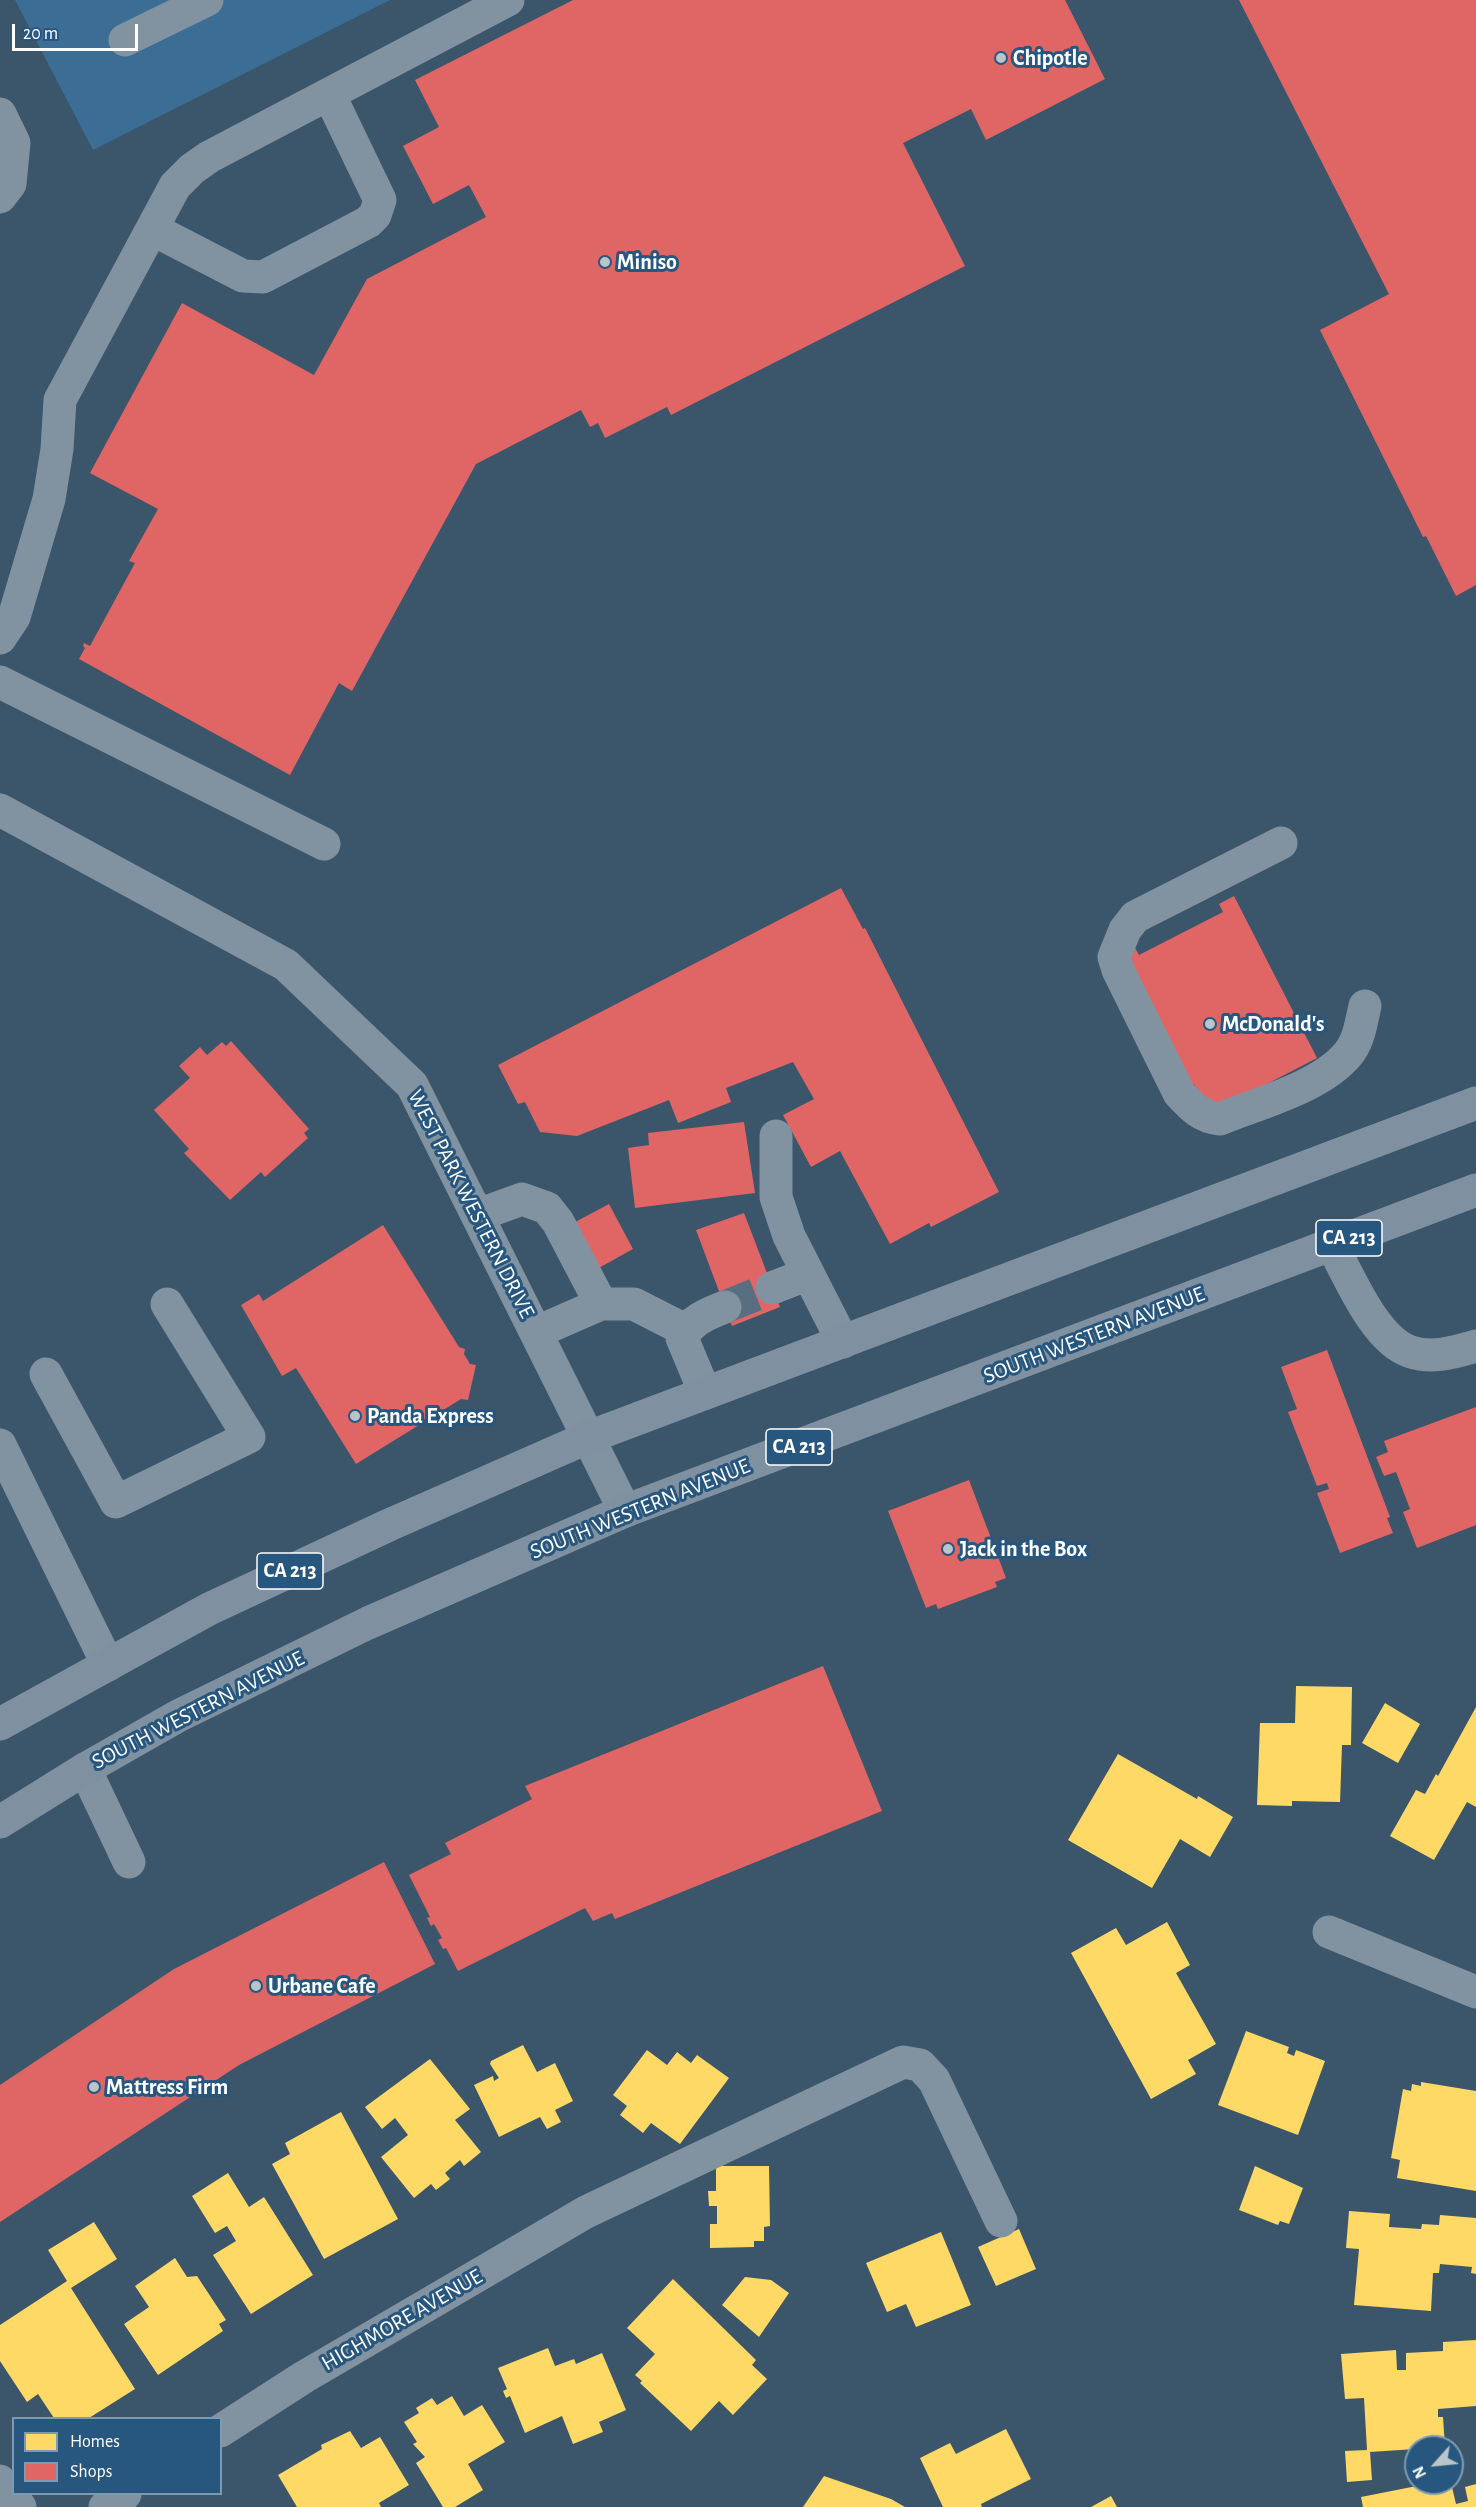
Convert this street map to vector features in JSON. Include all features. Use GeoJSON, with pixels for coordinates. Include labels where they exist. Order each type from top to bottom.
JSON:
{"type":"FeatureCollection","features":[{"type":"Feature","properties":{"kind":"main road","name":"CA 213"},"geometry":{"type":"LineString","coordinates":[[0,1724],[230,1599],[389,1525],[589,1437],[1476,1103]]}},
{"type":"Feature","properties":{"kind":"main road","name":"SOUTH WESTERN AVENUE"},"geometry":{"type":"LineString","coordinates":[[0,1822],[85,1769],[178,1716],[368,1623],[626,1511],[1476,1190]]}},
{"type":"Feature","properties":{"kind":"street"},"geometry":{"type":"LineString","coordinates":[[125,40],[207,0]]}},
{"type":"Feature","properties":{"kind":"street"},"geometry":{"type":"LineString","coordinates":[[0,638],[14,617],[49,499],[57,449],[60,399],[175,186],[192,169],[508,0]]}},
{"type":"Feature","properties":{"kind":"street"},"geometry":{"type":"LineString","coordinates":[[152,229],[243,276],[263,277],[368,222],[375,215],[380,200],[329,94]]}},
{"type":"Feature","properties":{"kind":"street"},"geometry":{"type":"LineString","coordinates":[[0,114],[14,143],[10,184],[0,197]]}},
{"type":"Feature","properties":{"kind":"street"},"geometry":{"type":"LineString","coordinates":[[0,682],[324,844]]}},
{"type":"Feature","properties":{"kind":"street","name":"WEST PARK WESTERN DRIVE"},"geometry":{"type":"LineString","coordinates":[[0,810],[286,965],[412,1085],[626,1511]]}},
{"type":"Feature","properties":{"kind":"street"},"geometry":{"type":"LineString","coordinates":[[1281,843],[1135,917],[1117,948],[1114,957],[1118,970],[1179,1093],[1192,1108],[1206,1118],[1220,1119],[1313,1081],[1333,1070],[1349,1053],[1358,1038],[1365,1006]]}},
{"type":"Feature","properties":{"kind":"street"},"geometry":{"type":"LineString","coordinates":[[776,1136],[776,1197],[789,1236],[843,1342]]}},
{"type":"Feature","properties":{"kind":"street"},"geometry":{"type":"LineString","coordinates":[[478,1215],[522,1199],[547,1208],[558,1222],[601,1304]]}},
{"type":"Feature","properties":{"kind":"street"},"geometry":{"type":"LineString","coordinates":[[1332,1245],[1367,1309],[1388,1337],[1411,1352],[1444,1355],[1476,1346]]}},
{"type":"Feature","properties":{"kind":"street"},"geometry":{"type":"LineString","coordinates":[[772,1288],[808,1274]]}},
{"type":"Feature","properties":{"kind":"street"},"geometry":{"type":"LineString","coordinates":[[46,1374],[116,1502],[249,1437],[167,1304]]}},
{"type":"Feature","properties":{"kind":"street"},"geometry":{"type":"LineString","coordinates":[[537,1332],[601,1304],[634,1304],[685,1330]]}},
{"type":"Feature","properties":{"kind":"street"},"geometry":{"type":"LineString","coordinates":[[705,1393],[682,1338],[685,1330],[707,1314],[725,1307]]}},
{"type":"Feature","properties":{"kind":"street"},"geometry":{"type":"LineString","coordinates":[[0,1444],[108,1665]]}},
{"type":"Feature","properties":{"kind":"street"},"geometry":{"type":"LineString","coordinates":[[85,1769],[129,1862]]}},
{"type":"Feature","properties":{"kind":"street"},"geometry":{"type":"LineString","coordinates":[[1329,1932],[1476,1992]]}},
{"type":"Feature","properties":{"kind":"street","name":"HIGHMORE AVENUE"},"geometry":{"type":"LineString","coordinates":[[222,2430],[304,2376],[586,2212],[903,2062],[920,2065],[934,2080],[1001,2221]]}},
{"type":"Feature","properties":{"kind":"street"},"geometry":{"type":"LineString","coordinates":[[0,2481],[20,2507]]}},
{"type":"Feature","properties":{"kind":"street"},"geometry":{"type":"LineString","coordinates":[[105,2507],[122,2495]]}},
{"type":"Feature","properties":{"kind":"shaded area"},"geometry":{"type":"Polygon","coordinates":[[[15,0],[390,0],[93,150],[15,0]]]}},
{"type":"Feature","properties":{"kind":"building: Homes"},"geometry":{"type":"Polygon","coordinates":[[[1296,1686],[1352,1687],[1351,1745],[1342,1745],[1340,1802],[1292,1801],[1292,1806],[1257,1805],[1260,1723],[1295,1723],[1296,1686]]]}},
{"type":"Feature","properties":{"kind":"building: Homes"},"geometry":{"type":"Polygon","coordinates":[[[1385,1703],[1420,1724],[1398,1763],[1362,1743],[1385,1703]]]}},
{"type":"Feature","properties":{"kind":"building: Homes"},"geometry":{"type":"Polygon","coordinates":[[[1476,1707],[1476,1807],[1467,1802],[1434,1860],[1390,1836],[1416,1790],[1425,1794],[1436,1774],[1438,1776],[1476,1707]]]}},
{"type":"Feature","properties":{"kind":"building: Homes"},"geometry":{"type":"Polygon","coordinates":[[[1118,1754],[1233,1817],[1210,1857],[1180,1839],[1152,1888],[1068,1840],[1118,1754]]]}},
{"type":"Feature","properties":{"kind":"building: Homes"},"geometry":{"type":"Polygon","coordinates":[[[1167,1922],[1190,1965],[1176,1973],[1216,2044],[1188,2060],[1196,2074],[1151,2099],[1071,1953],[1116,1928],[1126,1945],[1167,1922]]]}},
{"type":"Feature","properties":{"kind":"building: Homes"},"geometry":{"type":"Polygon","coordinates":[[[1246,2031],[1289,2047],[1287,2053],[1294,2056],[1296,2050],[1325,2061],[1298,2135],[1218,2105],[1246,2031]]]}},
{"type":"Feature","properties":{"kind":"building: Homes"},"geometry":{"type":"Polygon","coordinates":[[[523,2045],[537,2072],[555,2063],[573,2101],[555,2110],[561,2122],[547,2129],[540,2117],[499,2137],[474,2085],[493,2076],[494,2081],[499,2078],[490,2064],[491,2061],[523,2045]]]}},
{"type":"Feature","properties":{"kind":"building: Homes"},"geometry":{"type":"Polygon","coordinates":[[[647,2050],[667,2065],[677,2052],[691,2063],[697,2055],[729,2078],[680,2144],[651,2123],[643,2133],[620,2115],[627,2106],[613,2095],[647,2050]]]}},
{"type":"Feature","properties":{"kind":"building: Homes"},"geometry":{"type":"Polygon","coordinates":[[[430,2059],[470,2109],[455,2120],[481,2152],[464,2166],[460,2160],[445,2173],[450,2179],[436,2190],[431,2184],[414,2198],[381,2157],[408,2135],[395,2118],[382,2129],[365,2107],[430,2059]]]}},
{"type":"Feature","properties":{"kind":"building: Homes"},"geometry":{"type":"Polygon","coordinates":[[[1421,2082],[1476,2091],[1476,2191],[1397,2178],[1400,2160],[1391,2158],[1403,2089],[1411,2091],[1412,2084],[1421,2086],[1421,2082]]]}},
{"type":"Feature","properties":{"kind":"building: Homes"},"geometry":{"type":"Polygon","coordinates":[[[341,2112],[398,2219],[324,2259],[272,2164],[290,2154],[285,2143],[341,2112]]]}},
{"type":"Feature","properties":{"kind":"building: Homes"},"geometry":{"type":"Polygon","coordinates":[[[716,2166],[769,2166],[770,2226],[764,2227],[764,2241],[754,2241],[754,2247],[710,2248],[710,2224],[717,2224],[717,2206],[709,2206],[708,2191],[716,2191],[716,2166]]]}},
{"type":"Feature","properties":{"kind":"building: Homes"},"geometry":{"type":"Polygon","coordinates":[[[1255,2166],[1303,2188],[1289,2224],[1280,2221],[1278,2225],[1239,2210],[1255,2166]]]}},
{"type":"Feature","properties":{"kind":"building: Homes"},"geometry":{"type":"Polygon","coordinates":[[[228,2173],[249,2207],[264,2197],[313,2275],[251,2314],[213,2255],[236,2241],[227,2226],[215,2233],[192,2196],[228,2173]]]}},
{"type":"Feature","properties":{"kind":"building: Homes"},"geometry":{"type":"Polygon","coordinates":[[[1349,2211],[1390,2214],[1389,2227],[1421,2229],[1422,2224],[1439,2225],[1440,2215],[1476,2218],[1476,2274],[1471,2273],[1472,2267],[1440,2264],[1439,2273],[1433,2273],[1431,2311],[1354,2305],[1359,2249],[1346,2248],[1349,2211]]]}},
{"type":"Feature","properties":{"kind":"building: Homes"},"geometry":{"type":"Polygon","coordinates":[[[94,2222],[117,2259],[71,2288],[135,2389],[91,2417],[53,2417],[38,2394],[27,2402],[0,2361],[0,2325],[67,2281],[48,2250],[94,2222]]]}},
{"type":"Feature","properties":{"kind":"building: Homes"},"geometry":{"type":"Polygon","coordinates":[[[1019,2229],[1036,2269],[996,2286],[978,2247],[1019,2229]]]}},
{"type":"Feature","properties":{"kind":"building: Homes"},"geometry":{"type":"Polygon","coordinates":[[[941,2232],[971,2305],[916,2327],[906,2304],[887,2312],[866,2263],[941,2232]]]}},
{"type":"Feature","properties":{"kind":"building: Homes"},"geometry":{"type":"Polygon","coordinates":[[[175,2258],[187,2277],[197,2276],[226,2320],[219,2324],[223,2331],[158,2375],[124,2324],[149,2307],[135,2286],[175,2258]]]}},
{"type":"Feature","properties":{"kind":"building: Homes"},"geometry":{"type":"Polygon","coordinates":[[[745,2277],[771,2280],[789,2293],[759,2337],[722,2305],[745,2277]]]}},
{"type":"Feature","properties":{"kind":"building: Homes"},"geometry":{"type":"Polygon","coordinates":[[[673,2279],[756,2360],[752,2365],[767,2379],[733,2415],[719,2401],[691,2431],[640,2383],[642,2381],[635,2375],[655,2354],[627,2328],[673,2279]]]}},
{"type":"Feature","properties":{"kind":"building: Homes"},"geometry":{"type":"Polygon","coordinates":[[[1476,2340],[1476,2406],[1438,2409],[1438,2417],[1443,2417],[1444,2435],[1404,2435],[1404,2450],[1370,2452],[1372,2480],[1347,2482],[1345,2451],[1367,2450],[1364,2398],[1345,2399],[1341,2354],[1396,2350],[1397,2370],[1406,2370],[1406,2353],[1443,2351],[1443,2342],[1476,2340]]]}},
{"type":"Feature","properties":{"kind":"building: Homes"},"geometry":{"type":"Polygon","coordinates":[[[548,2348],[555,2366],[574,2359],[576,2364],[602,2353],[626,2410],[599,2422],[603,2432],[573,2444],[562,2416],[525,2433],[510,2396],[506,2398],[503,2391],[507,2389],[498,2368],[548,2348]]]}},
{"type":"Feature","properties":{"kind":"building: Homes"},"geometry":{"type":"Polygon","coordinates":[[[452,2396],[464,2416],[482,2405],[505,2442],[468,2464],[483,2490],[455,2507],[443,2507],[416,2463],[425,2457],[413,2444],[417,2442],[404,2422],[419,2413],[416,2408],[432,2398],[437,2405],[452,2396]]]}},
{"type":"Feature","properties":{"kind":"building: Homes"},"geometry":{"type":"Polygon","coordinates":[[[1006,2429],[1031,2479],[981,2504],[982,2507],[943,2507],[920,2458],[950,2443],[956,2454],[1006,2429]]]}},
{"type":"Feature","properties":{"kind":"building: Homes"},"geometry":{"type":"Polygon","coordinates":[[[350,2431],[361,2448],[380,2437],[409,2485],[379,2503],[381,2507],[297,2507],[278,2475],[322,2449],[321,2445],[350,2431]]]}},
{"type":"Feature","properties":{"kind":"building: Homes"},"geometry":{"type":"Polygon","coordinates":[[[824,2476],[891,2499],[905,2507],[803,2507],[824,2476]]]}},
{"type":"Feature","properties":{"kind":"building: Homes"},"geometry":{"type":"Polygon","coordinates":[[[1476,2484],[1476,2507],[1363,2507],[1361,2497],[1404,2489],[1404,2495],[1454,2495],[1456,2504],[1468,2501],[1465,2487],[1476,2484]]]}},
{"type":"Feature","properties":{"kind":"building: Homes"},"geometry":{"type":"Polygon","coordinates":[[[1111,2496],[1117,2507],[1091,2507],[1111,2496]]]}},
{"type":"Feature","properties":{"kind":"building: Shops"},"geometry":{"type":"Polygon","coordinates":[[[573,0],[1065,0],[1105,79],[986,140],[971,109],[903,143],[965,266],[671,415],[667,407],[605,438],[598,423],[590,427],[581,410],[476,464],[352,691],[339,683],[290,775],[79,659],[85,648],[84,643],[90,646],[135,563],[129,561],[158,509],[90,473],[182,303],[314,375],[367,279],[486,217],[469,185],[433,204],[403,146],[439,127],[415,80],[573,0]]]}},
{"type":"Feature","properties":{"kind":"building: Shops"},"geometry":{"type":"Polygon","coordinates":[[[1239,0],[1476,0],[1476,585],[1456,596],[1426,536],[1423,537],[1320,330],[1389,294],[1239,0]]]}},
{"type":"Feature","properties":{"kind":"building: Shops"},"geometry":{"type":"Polygon","coordinates":[[[841,888],[863,929],[865,928],[999,1192],[931,1227],[929,1223],[890,1244],[840,1151],[811,1167],[783,1115],[814,1099],[793,1062],[726,1088],[731,1102],[678,1123],[669,1100],[577,1136],[540,1132],[525,1102],[518,1104],[498,1065],[841,888]]]}},
{"type":"Feature","properties":{"kind":"building: Shops"},"geometry":{"type":"Polygon","coordinates":[[[1234,896],[1317,1058],[1209,1114],[1194,1084],[1183,1090],[1121,955],[1135,948],[1139,955],[1223,912],[1219,904],[1234,896]]]}},
{"type":"Feature","properties":{"kind":"building: Shops"},"geometry":{"type":"Polygon","coordinates":[[[231,1041],[309,1129],[304,1133],[308,1138],[265,1177],[261,1172],[230,1200],[184,1153],[189,1149],[154,1110],[190,1078],[179,1066],[200,1047],[207,1055],[222,1042],[226,1046],[231,1041]]]}},
{"type":"Feature","properties":{"kind":"building: Shops"},"geometry":{"type":"Polygon","coordinates":[[[744,1122],[755,1193],[635,1208],[628,1148],[649,1145],[648,1133],[744,1122]]]}},
{"type":"Feature","properties":{"kind":"building: Shops"},"geometry":{"type":"Polygon","coordinates":[[[609,1204],[633,1249],[588,1274],[564,1228],[609,1204]]]}},
{"type":"Feature","properties":{"kind":"building: Shops"},"geometry":{"type":"Polygon","coordinates":[[[744,1213],[780,1307],[732,1326],[696,1230],[744,1213]]]}},
{"type":"Feature","properties":{"kind":"building: Shops"},"geometry":{"type":"Polygon","coordinates":[[[383,1225],[459,1347],[465,1349],[464,1354],[470,1364],[476,1365],[468,1400],[461,1399],[356,1464],[296,1368],[282,1376],[241,1305],[259,1294],[263,1301],[383,1225]]]}},
{"type":"Feature","properties":{"kind":"building: Shops"},"geometry":{"type":"Polygon","coordinates":[[[1327,1350],[1390,1517],[1387,1518],[1393,1533],[1340,1553],[1317,1493],[1329,1489],[1327,1483],[1317,1486],[1288,1412],[1297,1409],[1281,1367],[1327,1350]]]}},
{"type":"Feature","properties":{"kind":"building: Shops"},"geometry":{"type":"Polygon","coordinates":[[[1476,1407],[1476,1525],[1417,1548],[1403,1512],[1410,1509],[1396,1472],[1384,1476],[1376,1457],[1388,1452],[1384,1441],[1476,1407]]]}},
{"type":"Feature","properties":{"kind":"building: Shops"},"geometry":{"type":"Polygon","coordinates":[[[969,1480],[1006,1578],[995,1582],[997,1587],[938,1609],[936,1604],[926,1608],[888,1511],[969,1480]]]}},
{"type":"Feature","properties":{"kind":"building: Shops"},"geometry":{"type":"Polygon","coordinates":[[[823,1666],[882,1811],[615,1919],[612,1913],[593,1921],[585,1908],[458,1971],[446,1948],[443,1949],[438,1940],[442,1938],[434,1924],[431,1926],[427,1918],[430,1917],[409,1875],[451,1854],[445,1843],[532,1799],[525,1786],[823,1666]]]}},
{"type":"Feature","properties":{"kind":"building: Shops"},"geometry":{"type":"Polygon","coordinates":[[[384,1862],[435,1964],[239,2065],[0,2222],[0,2085],[174,1969],[384,1862]]]}},
{"type":"Feature","properties":{"kind":"tunnel"},"geometry":{"type":"LineString","coordinates":[[725,1307],[772,1288]]}},
{"type":"Feature","properties":{"kind":"place","name":"Chipotle"},"geometry":{"type":"Point","coordinates":[1001,58]}},
{"type":"Feature","properties":{"kind":"place","name":"Miniso"},"geometry":{"type":"Point","coordinates":[605,262]}},
{"type":"Feature","properties":{"kind":"place","name":"McDonald's"},"geometry":{"type":"Point","coordinates":[1210,1024]}},
{"type":"Feature","properties":{"kind":"place","name":"Panda Express"},"geometry":{"type":"Point","coordinates":[355,1416]}},
{"type":"Feature","properties":{"kind":"place","name":"Jack in the Box"},"geometry":{"type":"Point","coordinates":[948,1549]}},
{"type":"Feature","properties":{"kind":"place","name":"Urbane Cafe"},"geometry":{"type":"Point","coordinates":[256,1986]}},
{"type":"Feature","properties":{"kind":"place","name":"Mattress Firm"},"geometry":{"type":"Point","coordinates":[94,2087]}}]}
